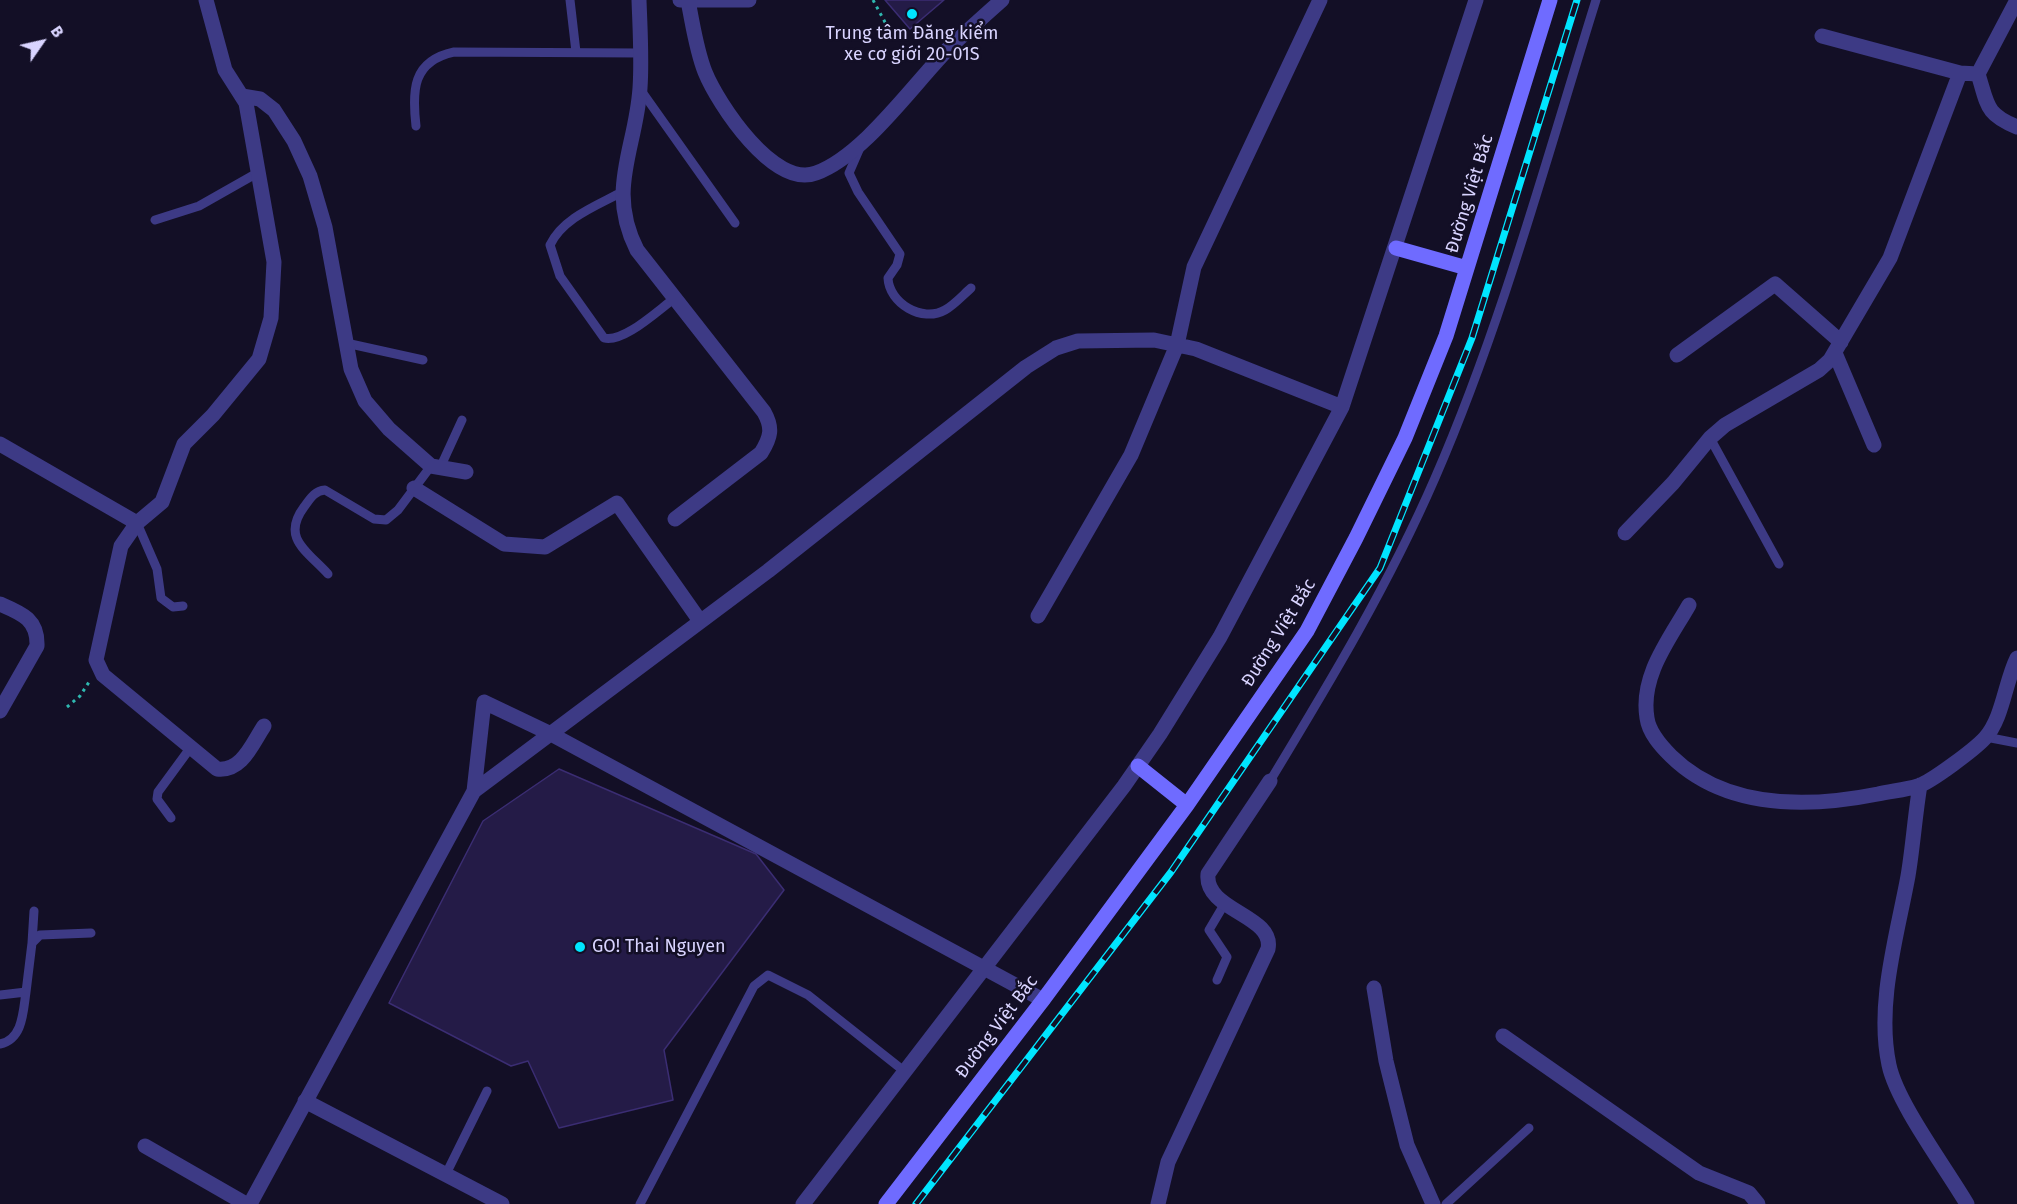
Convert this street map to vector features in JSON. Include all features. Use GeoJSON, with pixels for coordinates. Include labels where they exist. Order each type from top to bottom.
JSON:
{"type":"FeatureCollection","features":[{"type":"Feature","properties":{"kind":"main road","name":"Đường Việt Bắc"},"geometry":{"type":"LineString","coordinates":[[886,1204],[1043,1000],[1187,805],[1306,631],[1356,538],[1405,438],[1446,336],[1550,0]]}},
{"type":"Feature","properties":{"kind":"main road"},"geometry":{"type":"LineString","coordinates":[[1396,248],[1467,268]]}},
{"type":"Feature","properties":{"kind":"main road"},"geometry":{"type":"LineString","coordinates":[[1138,766],[1187,805]]}},
{"type":"Feature","properties":{"kind":"street"},"geometry":{"type":"LineString","coordinates":[[206,0],[225,70],[246,103],[274,262],[271,318],[260,359],[179,451],[162,502],[136,523],[121,546],[96,660],[103,675],[217,769],[228,770],[237,766],[264,726]]}},
{"type":"Feature","properties":{"kind":"street"},"geometry":{"type":"LineString","coordinates":[[639,0],[640,89],[622,192],[623,216],[637,250],[764,411],[771,425],[770,438],[761,453],[675,519]]}},
{"type":"Feature","properties":{"kind":"street"},"geometry":{"type":"LineString","coordinates":[[749,0],[683,1],[698,52],[714,90],[746,136],[776,163],[795,174],[813,174],[843,157],[867,137],[949,49],[1002,0]]}},
{"type":"Feature","properties":{"kind":"street"},"geometry":{"type":"LineString","coordinates":[[1038,616],[1131,454],[1177,345],[1194,267],[1320,0]]}},
{"type":"Feature","properties":{"kind":"street"},"geometry":{"type":"LineString","coordinates":[[803,1204],[1138,766],[1220,637],[1342,407],[1476,0]]}},
{"type":"Feature","properties":{"kind":"street"},"geometry":{"type":"LineString","coordinates":[[2017,0],[1978,74],[1990,111],[1997,119],[2017,127]]}},
{"type":"Feature","properties":{"kind":"street"},"geometry":{"type":"LineString","coordinates":[[1822,36],[1960,73],[1978,74]]}},
{"type":"Feature","properties":{"kind":"street"},"geometry":{"type":"LineString","coordinates":[[1625,533],[1673,483],[1710,438],[1725,425],[1820,370],[1838,347],[1890,258],[1960,73]]}},
{"type":"Feature","properties":{"kind":"street"},"geometry":{"type":"LineString","coordinates":[[242,96],[260,99],[274,110],[294,141],[310,176],[325,228],[351,369],[365,401],[389,429],[436,467],[466,472]]}},
{"type":"Feature","properties":{"kind":"street"},"geometry":{"type":"LineString","coordinates":[[1677,355],[1775,284],[1838,347],[1874,445]]}},
{"type":"Feature","properties":{"kind":"street"},"geometry":{"type":"LineString","coordinates":[[474,791],[768,571],[1026,367],[1056,348],[1078,341],[1154,340],[1196,349],[1342,407]]}},
{"type":"Feature","properties":{"kind":"street"},"geometry":{"type":"LineString","coordinates":[[0,444],[136,523]]}},
{"type":"Feature","properties":{"kind":"street"},"geometry":{"type":"LineString","coordinates":[[414,488],[504,544],[545,547],[617,503],[700,621]]}},
{"type":"Feature","properties":{"kind":"street"},"geometry":{"type":"LineString","coordinates":[[0,604],[25,615],[32,622],[37,636],[37,646],[0,711]]}},
{"type":"Feature","properties":{"kind":"street"},"geometry":{"type":"LineString","coordinates":[[1689,605],[1654,666],[1649,683],[1647,719],[1652,733],[1689,774],[1733,792],[1789,804],[1842,801],[1920,785],[1986,737],[1993,725],[2017,658]]}},
{"type":"Feature","properties":{"kind":"street"},"geometry":{"type":"LineString","coordinates":[[145,1146],[248,1204],[474,791],[484,702],[549,733],[1043,1000]]}},
{"type":"Feature","properties":{"kind":"street"},"geometry":{"type":"LineString","coordinates":[[1158,1204],[1168,1162],[1270,943],[1265,933],[1225,903],[1210,888],[1208,874],[1270,781]]}},
{"type":"Feature","properties":{"kind":"street"},"geometry":{"type":"LineString","coordinates":[[1920,785],[1911,855],[1889,982],[1885,1029],[1889,1066],[1900,1094],[1967,1204]]}},
{"type":"Feature","properties":{"kind":"street"},"geometry":{"type":"LineString","coordinates":[[1374,988],[1386,1061],[1407,1145],[1433,1204]]}},
{"type":"Feature","properties":{"kind":"street"},"geometry":{"type":"LineString","coordinates":[[1503,1036],[1699,1173],[1749,1192],[1758,1204]]}},
{"type":"Feature","properties":{"kind":"street"},"geometry":{"type":"LineString","coordinates":[[305,1101],[502,1204]]}},
{"type":"Feature","properties":{"kind":"lane"},"geometry":{"type":"LineString","coordinates":[[570,0],[576,52]]}},
{"type":"Feature","properties":{"kind":"lane"},"geometry":{"type":"LineString","coordinates":[[1270,781],[1334,676],[1390,576],[1435,478],[1499,310],[1596,0]]}},
{"type":"Feature","properties":{"kind":"lane"},"geometry":{"type":"LineString","coordinates":[[417,126],[412,95],[419,75],[428,63],[440,55],[454,52],[639,53]]}},
{"type":"Feature","properties":{"kind":"lane"},"geometry":{"type":"LineString","coordinates":[[640,89],[735,223]]}},
{"type":"Feature","properties":{"kind":"lane"},"geometry":{"type":"LineString","coordinates":[[867,137],[850,165],[849,173],[858,192],[900,254],[897,265],[888,278],[889,289],[899,301],[916,313],[924,313],[944,310],[971,288]]}},
{"type":"Feature","properties":{"kind":"lane"},"geometry":{"type":"LineString","coordinates":[[155,220],[199,206],[259,172]]}},
{"type":"Feature","properties":{"kind":"lane"},"geometry":{"type":"LineString","coordinates":[[622,192],[566,223],[556,233],[550,245],[551,256],[560,276],[604,338],[613,340],[623,336],[675,298]]}},
{"type":"Feature","properties":{"kind":"lane"},"geometry":{"type":"LineString","coordinates":[[346,343],[423,360]]}},
{"type":"Feature","properties":{"kind":"lane"},"geometry":{"type":"LineString","coordinates":[[328,574],[296,537],[293,528],[294,520],[313,495],[325,490],[380,521],[391,516],[414,488],[436,467],[462,420]]}},
{"type":"Feature","properties":{"kind":"lane"},"geometry":{"type":"LineString","coordinates":[[1710,438],[1779,564]]}},
{"type":"Feature","properties":{"kind":"lane"},"geometry":{"type":"LineString","coordinates":[[136,523],[157,569],[161,598],[173,607],[183,606]]}},
{"type":"Feature","properties":{"kind":"lane"},"geometry":{"type":"LineString","coordinates":[[1986,737],[2017,743]]}},
{"type":"Feature","properties":{"kind":"lane"},"geometry":{"type":"LineString","coordinates":[[171,818],[158,799],[158,792],[191,747]]}},
{"type":"Feature","properties":{"kind":"lane"},"geometry":{"type":"LineString","coordinates":[[1217,980],[1227,957],[1209,930],[1225,903]]}},
{"type":"Feature","properties":{"kind":"lane"},"geometry":{"type":"LineString","coordinates":[[0,1044],[11,1041],[17,1031],[26,992],[34,911]]}},
{"type":"Feature","properties":{"kind":"lane"},"geometry":{"type":"LineString","coordinates":[[32,943],[44,933],[91,933]]}},
{"type":"Feature","properties":{"kind":"lane"},"geometry":{"type":"LineString","coordinates":[[640,1204],[754,986],[768,975],[808,994],[904,1071]]}},
{"type":"Feature","properties":{"kind":"lane"},"geometry":{"type":"LineString","coordinates":[[0,995],[26,992]]}},
{"type":"Feature","properties":{"kind":"lane"},"geometry":{"type":"LineString","coordinates":[[446,1174],[487,1091]]}},
{"type":"Feature","properties":{"kind":"lane"},"geometry":{"type":"LineString","coordinates":[[1446,1204],[1529,1128]]}},
{"type":"Feature","properties":{"kind":"path"},"geometry":{"type":"LineString","coordinates":[[873,0],[893,38]]}},
{"type":"Feature","properties":{"kind":"path"},"geometry":{"type":"LineString","coordinates":[[67,707],[80,696],[98,668]]}},
{"type":"Feature","properties":{"kind":"building","name":"Trung tâm Đăng kiểm xe cơ giới 20-01S"},"geometry":{"type":"Polygon","coordinates":[[[885,0],[944,0],[910,29],[885,0]]]}},
{"type":"Feature","properties":{"kind":"building","name":"GO! Thai Nguyen"},"geometry":{"type":"Polygon","coordinates":[[[559,769],[756,854],[784,890],[664,1050],[673,1100],[559,1128],[528,1061],[511,1066],[389,1003],[483,821],[559,769]]]}},
{"type":"Feature","properties":{"kind":"railway"},"geometry":{"type":"LineString","coordinates":[[916,1204],[1171,872],[1380,568],[1472,338],[1577,0]]}},
{"type":"Feature","properties":{"kind":"place","name":"Trung tâm Đăng kiểm xe cơ giới 20-01S"},"geometry":{"type":"Point","coordinates":[912,14]}},
{"type":"Feature","properties":{"kind":"place","name":"GO! Thai Nguyen"},"geometry":{"type":"Point","coordinates":[580,947]}}]}
